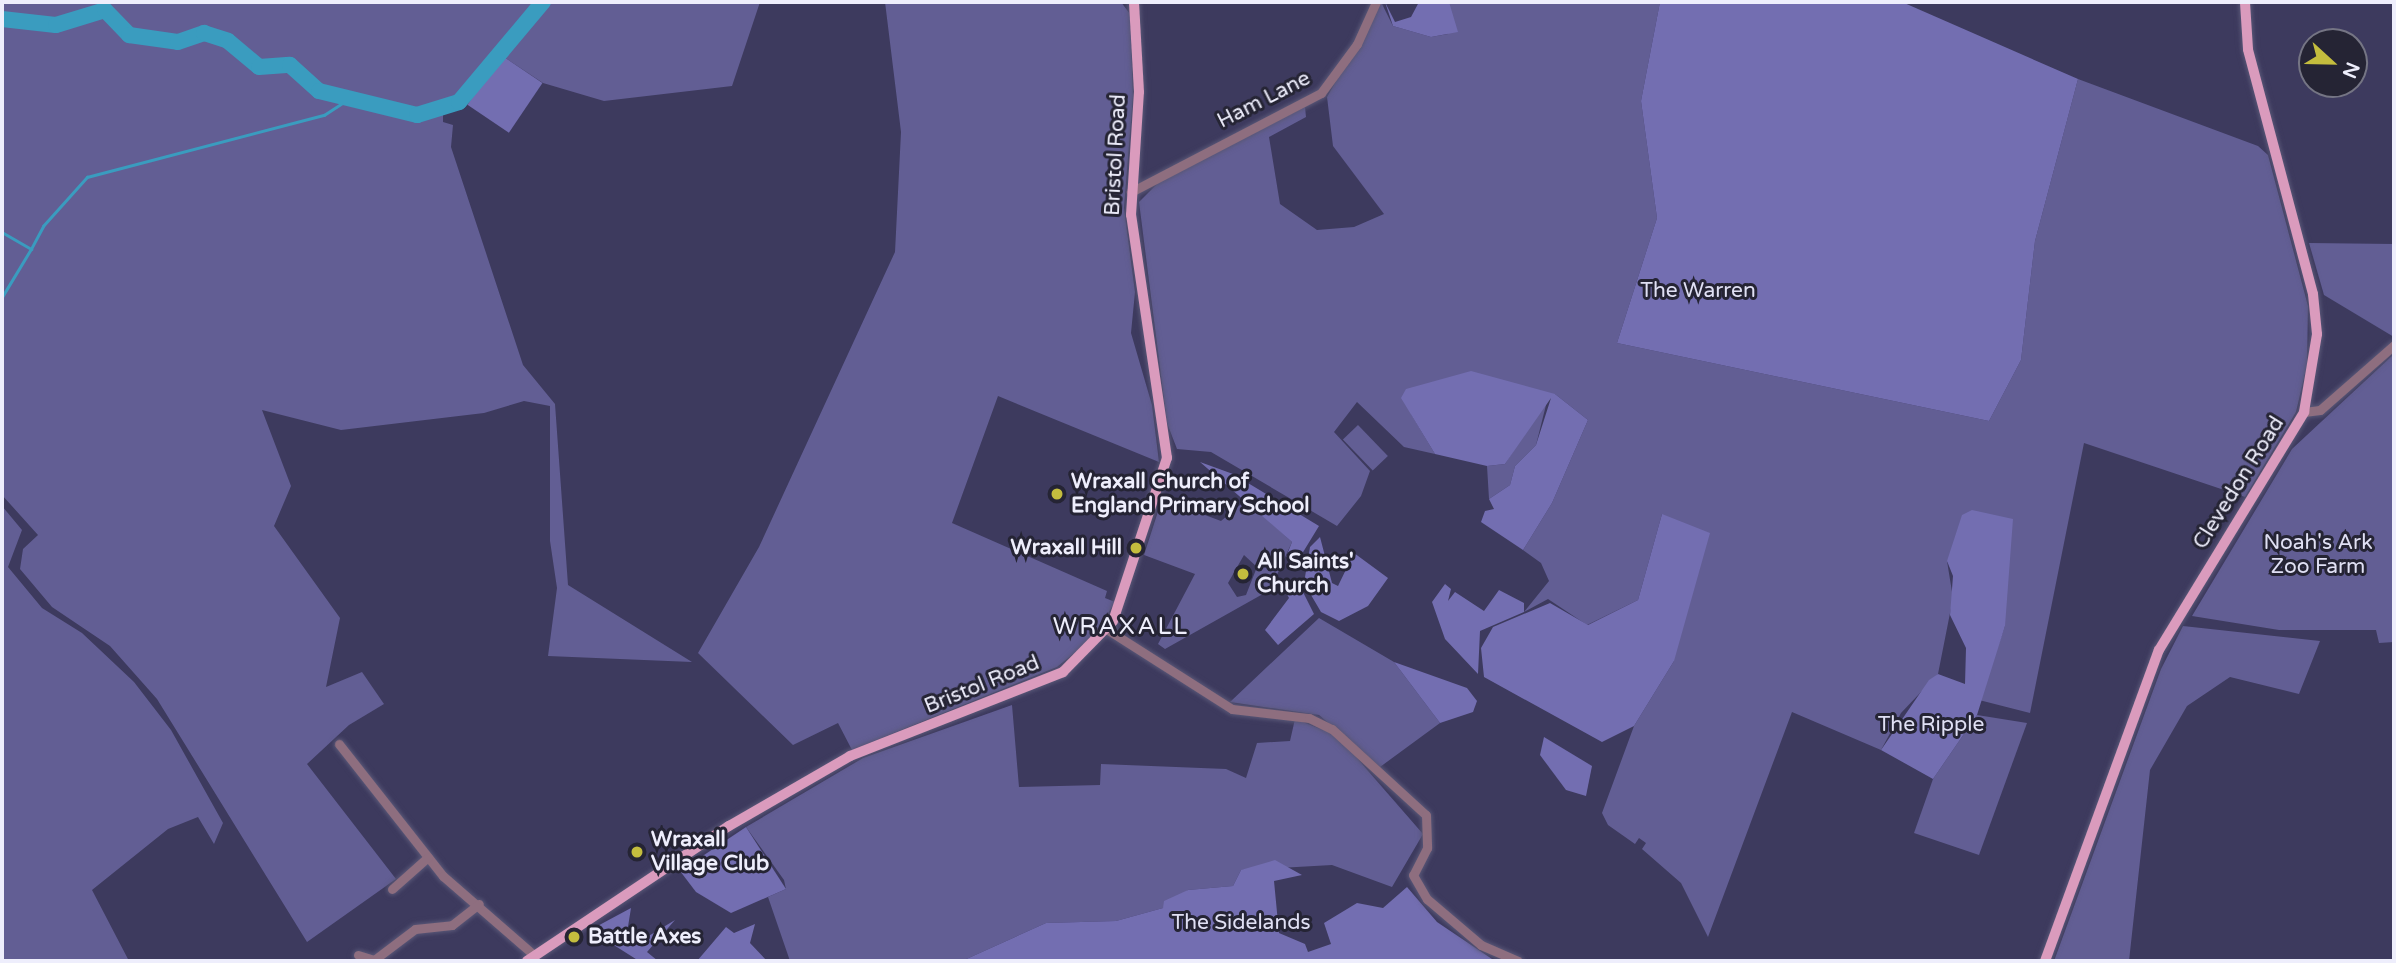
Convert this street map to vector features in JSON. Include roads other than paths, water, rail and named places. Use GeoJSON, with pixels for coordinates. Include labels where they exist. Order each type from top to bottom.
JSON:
{"type":"FeatureCollection","features":[{"type":"Feature","properties":{"kind":"main road","name":"Bristol Road"},"geometry":{"type":"LineString","coordinates":[[531,958],[729,826],[850,756],[1053,678],[1108,630],[1130,581],[1167,461],[1137,276],[1131,192],[1139,92],[1134,2]]}},
{"type":"Feature","properties":{"kind":"main road","name":"Clevedon Road"},"geometry":{"type":"LineString","coordinates":[[2045,961],[2159,650],[2304,412],[2317,334],[2313,294],[2248,49],[2245,2]]}},
{"type":"Feature","properties":{"kind":"street","name":"Ham Lane"},"geometry":{"type":"LineString","coordinates":[[1131,192],[1308,102],[1352,53],[1376,2]]}},
{"type":"Feature","properties":{"kind":"street"},"geometry":{"type":"LineString","coordinates":[[2304,412],[2320,410],[2394,345]]}},
{"type":"Feature","properties":{"kind":"street"},"geometry":{"type":"LineString","coordinates":[[1108,630],[1232,709],[1309,718],[1332,729],[1426,816],[1427,848],[1413,875],[1427,899],[1481,945],[1518,961]]}},
{"type":"Feature","properties":{"kind":"street"},"geometry":{"type":"LineString","coordinates":[[339,744],[355,774],[428,857],[479,904],[531,958]]}},
{"type":"Feature","properties":{"kind":"street"},"geometry":{"type":"LineString","coordinates":[[396,888],[428,857]]}},
{"type":"Feature","properties":{"kind":"street"},"geometry":{"type":"LineString","coordinates":[[358,955],[374,960],[384,948],[415,929],[452,925],[479,904]]}},
{"type":"Feature","properties":{"kind":"waterway"},"geometry":{"type":"LineString","coordinates":[[2,19],[56,25],[105,10],[129,35],[178,42],[204,33],[228,41],[259,67],[290,65],[319,91],[417,115],[459,102],[543,2]]}},
{"type":"Feature","properties":{"kind":"waterway"},"geometry":{"type":"LineString","coordinates":[[2,232],[31,249],[43,226],[87,177],[324,115],[349,99]]}},
{"type":"Feature","properties":{"kind":"waterway"},"geometry":{"type":"LineString","coordinates":[[2,297],[31,249]]}},
{"type":"Feature","properties":{"kind":"place","name":"Wraxall Church of England Primary School"},"geometry":{"type":"Point","coordinates":[1057,494]}},
{"type":"Feature","properties":{"kind":"place","name":"Wraxall Hill"},"geometry":{"type":"Point","coordinates":[1136,548]}},
{"type":"Feature","properties":{"kind":"place","name":"All Saints' Church"},"geometry":{"type":"Point","coordinates":[1243,574]}},
{"type":"Feature","properties":{"kind":"place","name":"Wraxall Village Club"},"geometry":{"type":"Point","coordinates":[637,852]}},
{"type":"Feature","properties":{"kind":"place","name":"Battle Axes"},"geometry":{"type":"Point","coordinates":[574,937]}},
{"type":"Feature","properties":{"kind":"district","name":"WRAXALL"},"geometry":{"type":"Point","coordinates":[1121,627]}},
{"type":"Feature","properties":{"kind":"park label","name":"The Warren"},"geometry":{"type":"Point","coordinates":[1698,291]}},
{"type":"Feature","properties":{"kind":"park label","name":"Noah's Ark Zoo Farm"},"geometry":{"type":"Point","coordinates":[2318,555]}},
{"type":"Feature","properties":{"kind":"park label","name":"The Ripple"},"geometry":{"type":"Point","coordinates":[1931,725]}},
{"type":"Feature","properties":{"kind":"park label","name":"The Sidelands"},"geometry":{"type":"Point","coordinates":[1241,923]}}]}
